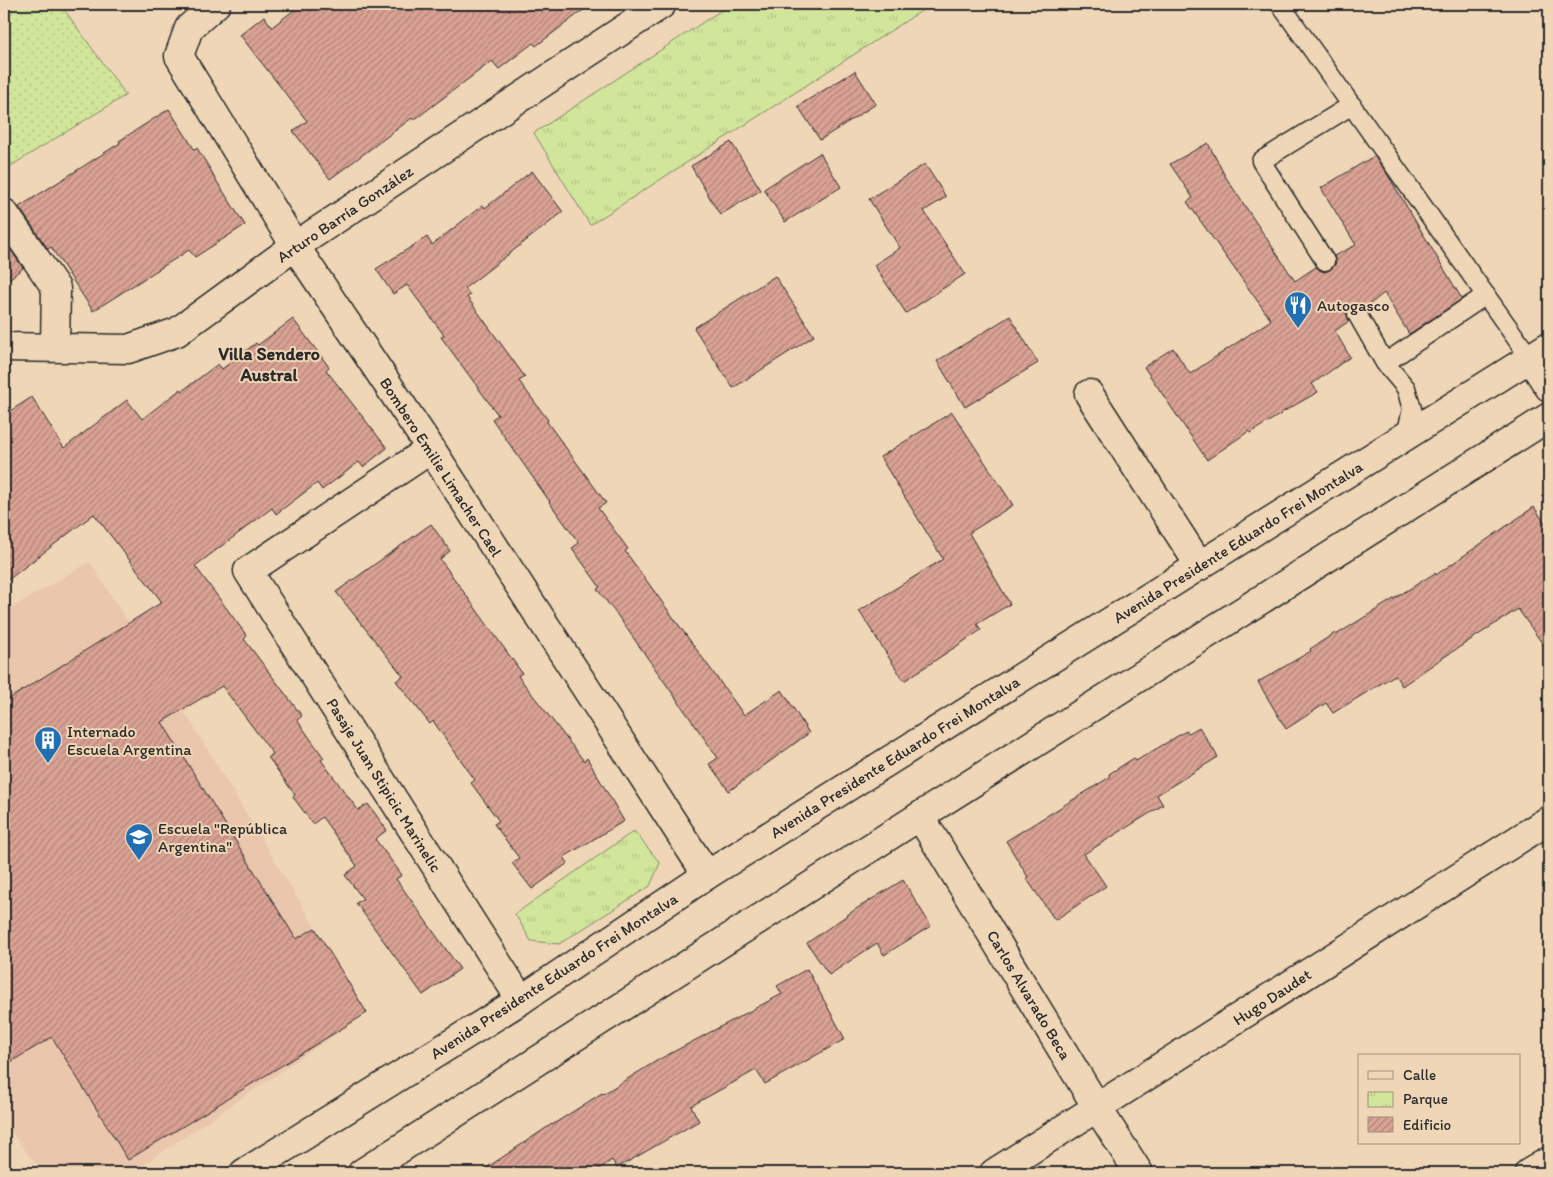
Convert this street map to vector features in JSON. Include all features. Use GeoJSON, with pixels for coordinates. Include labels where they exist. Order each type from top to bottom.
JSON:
{"type":"FeatureCollection","features":[{"type":"Feature","properties":{"kind":"street","name":"Bombero Emilie Limacher Cael"},"geometry":{"type":"LineString","coordinates":[[216,4],[189,28],[179,56],[295,246],[431,449],[707,875]]}},
{"type":"Feature","properties":{"kind":"street","name":"Arturo Barría González"},"geometry":{"type":"LineString","coordinates":[[4,347],[128,349],[177,332],[295,246],[662,4]]}},
{"type":"Feature","properties":{"kind":"street"},"geometry":{"type":"LineString","coordinates":[[4,213],[56,288],[55,347]]}},
{"type":"Feature","properties":{"kind":"street"},"geometry":{"type":"LineString","coordinates":[[1540,352],[1549,387]]}},
{"type":"Feature","properties":{"kind":"street","name":"Avenida Presidente Eduardo Frei Montalva"},"geometry":{"type":"LineString","coordinates":[[244,1173],[521,1000],[707,875],[1540,352]]}},
{"type":"Feature","properties":{"kind":"street"},"geometry":{"type":"LineString","coordinates":[[1089,394],[1200,566]]}},
{"type":"Feature","properties":{"kind":"street"},"geometry":{"type":"LineString","coordinates":[[362,1173],[920,816],[1549,418]]}},
{"type":"Feature","properties":{"kind":"street","name":"Pasaje Juan Stipicic Marinelic"},"geometry":{"type":"LineString","coordinates":[[431,449],[248,571],[521,1000]]}},
{"type":"Feature","properties":{"kind":"street","name":"Carlos Alvarado Beca"},"geometry":{"type":"LineString","coordinates":[[920,816],[1139,1173]]}},
{"type":"Feature","properties":{"kind":"street","name":"Hugo Daudet"},"geometry":{"type":"LineString","coordinates":[[994,1173],[1549,820]]}},
{"type":"Feature","properties":{"kind":"street"},"geometry":{"type":"LineString","coordinates":[[1529,1173],[1549,1161]]}},
{"type":"Feature","properties":{"kind":"lane"},"geometry":{"type":"LineString","coordinates":[[1280,4],[1448,244],[1486,295],[1540,352]]}},
{"type":"Feature","properties":{"kind":"lane"},"geometry":{"type":"LineString","coordinates":[[1325,261],[1261,161],[1352,105]]}},
{"type":"Feature","properties":{"kind":"lane"},"geometry":{"type":"LineString","coordinates":[[1385,363],[1486,295]]}},
{"type":"Feature","properties":{"kind":"lane"},"geometry":{"type":"LineString","coordinates":[[1357,314],[1385,363],[1406,388],[1412,409],[1406,436]]}},
{"type":"Feature","properties":{"kind":"shaded area","name":"Escuela \"República Argentina\""},"geometry":{"type":"Polygon","coordinates":[[[90,562],[183,709],[367,1013],[131,1173],[43,1173],[4,1123],[4,612],[90,562]]]}},
{"type":"Feature","properties":{"kind":"green space"},"geometry":{"type":"Polygon","coordinates":[[[4,4],[60,4],[126,95],[4,170],[4,4]]]}},
{"type":"Feature","properties":{"kind":"green space"},"geometry":{"type":"Polygon","coordinates":[[[731,4],[932,4],[590,225],[534,133],[731,4]]]}},
{"type":"Feature","properties":{"kind":"green space"},"geometry":{"type":"Polygon","coordinates":[[[634,831],[660,863],[650,886],[559,944],[531,941],[515,914],[634,831]]]}},
{"type":"Feature","properties":{"kind":"building"},"geometry":{"type":"Polygon","coordinates":[[[302,4],[591,4],[536,46],[533,43],[499,69],[492,61],[414,120],[412,118],[330,179],[293,131],[307,121],[240,35],[264,16],[272,27],[302,4]]]}},
{"type":"Feature","properties":{"kind":"building"},"geometry":{"type":"Polygon","coordinates":[[[855,71],[876,104],[820,140],[798,106],[855,71]]]}},
{"type":"Feature","properties":{"kind":"building"},"geometry":{"type":"Polygon","coordinates":[[[169,109],[194,149],[197,148],[245,225],[195,257],[189,250],[93,311],[51,247],[48,249],[19,207],[120,143],[119,141],[169,109]]]}},
{"type":"Feature","properties":{"kind":"building"},"geometry":{"type":"Polygon","coordinates":[[[731,142],[761,190],[720,215],[691,166],[731,142]]]}},
{"type":"Feature","properties":{"kind":"building"},"geometry":{"type":"Polygon","coordinates":[[[1208,143],[1225,176],[1295,281],[1316,267],[1325,272],[1330,270],[1335,265],[1334,256],[1356,245],[1321,188],[1374,156],[1386,172],[1462,299],[1409,334],[1384,293],[1365,308],[1358,303],[1351,305],[1346,313],[1349,321],[1335,331],[1350,357],[1312,384],[1318,392],[1250,433],[1249,431],[1207,460],[1144,367],[1173,348],[1190,374],[1271,320],[1187,202],[1193,198],[1170,164],[1208,143]]]}},
{"type":"Feature","properties":{"kind":"building"},"geometry":{"type":"Polygon","coordinates":[[[820,153],[841,187],[785,222],[764,189],[820,153]]]}},
{"type":"Feature","properties":{"kind":"building"},"geometry":{"type":"Polygon","coordinates":[[[925,164],[946,197],[924,211],[965,274],[906,313],[874,265],[900,248],[869,199],[925,164]]]}},
{"type":"Feature","properties":{"kind":"building"},"geometry":{"type":"Polygon","coordinates":[[[532,171],[563,212],[465,288],[470,295],[467,297],[525,377],[519,381],[606,503],[598,508],[628,549],[625,551],[744,715],[782,690],[809,733],[729,791],[709,764],[718,758],[597,589],[600,587],[572,548],[579,543],[492,419],[498,415],[441,337],[444,335],[407,285],[393,294],[376,269],[427,237],[432,245],[483,205],[485,208],[532,171]]]}},
{"type":"Feature","properties":{"kind":"building"},"geometry":{"type":"Polygon","coordinates":[[[4,240],[23,268],[4,283],[4,240]]]}},
{"type":"Feature","properties":{"kind":"building"},"geometry":{"type":"Polygon","coordinates":[[[775,276],[814,336],[733,388],[694,328],[775,276]]]}},
{"type":"Feature","properties":{"kind":"building"},"geometry":{"type":"Polygon","coordinates":[[[1010,316],[1038,363],[965,407],[937,361],[1010,316]]]}},
{"type":"Feature","properties":{"kind":"building"},"geometry":{"type":"Polygon","coordinates":[[[293,319],[329,367],[326,370],[387,448],[363,467],[359,462],[322,490],[317,483],[276,514],[272,508],[195,566],[247,636],[244,639],[302,716],[297,720],[324,758],[321,760],[358,810],[368,804],[387,830],[375,839],[402,875],[396,879],[460,969],[423,995],[356,903],[363,899],[345,875],[357,866],[322,817],[313,824],[293,797],[295,795],[268,757],[273,754],[222,686],[162,722],[296,939],[315,928],[367,1013],[128,1160],[52,1037],[4,1066],[4,702],[162,602],[94,514],[4,583],[4,415],[32,397],[64,448],[127,400],[142,419],[218,364],[222,369],[256,343],[258,345],[293,319]]]}},
{"type":"Feature","properties":{"kind":"building"},"geometry":{"type":"Polygon","coordinates":[[[952,412],[1013,505],[969,533],[1010,604],[977,624],[981,630],[904,681],[859,611],[943,559],[880,457],[952,412]]]}},
{"type":"Feature","properties":{"kind":"building"},"geometry":{"type":"Polygon","coordinates":[[[1534,507],[1549,529],[1549,653],[1518,609],[1402,686],[1395,675],[1333,713],[1326,703],[1286,729],[1258,682],[1311,651],[1310,649],[1335,633],[1336,635],[1435,573],[1436,575],[1534,507]]]}},
{"type":"Feature","properties":{"kind":"building"},"geometry":{"type":"Polygon","coordinates":[[[431,524],[450,551],[440,559],[522,673],[518,676],[584,761],[587,758],[624,821],[564,857],[568,863],[532,889],[512,863],[519,858],[494,824],[499,821],[471,783],[475,780],[433,721],[430,724],[396,681],[403,676],[336,592],[431,524]]]}},
{"type":"Feature","properties":{"kind":"building"},"geometry":{"type":"Polygon","coordinates":[[[1199,727],[1218,757],[1157,795],[1163,805],[1084,854],[1106,886],[1055,920],[1026,878],[1028,877],[1006,841],[1110,777],[1109,774],[1134,758],[1136,761],[1186,731],[1189,733],[1199,727]]]}},
{"type":"Feature","properties":{"kind":"building"},"geometry":{"type":"Polygon","coordinates":[[[903,880],[931,926],[884,955],[877,943],[829,975],[807,943],[856,909],[903,880]]]}},
{"type":"Feature","properties":{"kind":"building"},"geometry":{"type":"Polygon","coordinates":[[[807,969],[845,1039],[765,1084],[756,1070],[691,1106],[699,1121],[617,1168],[612,1160],[593,1173],[479,1173],[602,1093],[658,1060],[782,994],[777,986],[807,969]]]}},
{"type":"Feature","properties":{"kind":"place","name":"Autogasco"},"geometry":{"type":"Point","coordinates":[1298,329]}},
{"type":"Feature","properties":{"kind":"place","name":"Internado Escuela Argentina"},"geometry":{"type":"Point","coordinates":[48,764]}},
{"type":"Feature","properties":{"kind":"place","name":"Escuela \"República Argentina\""},"geometry":{"type":"Point","coordinates":[139,861]}},
{"type":"Feature","properties":{"kind":"district","name":"Villa Sendero Austral"},"geometry":{"type":"Point","coordinates":[269,364]}}]}
